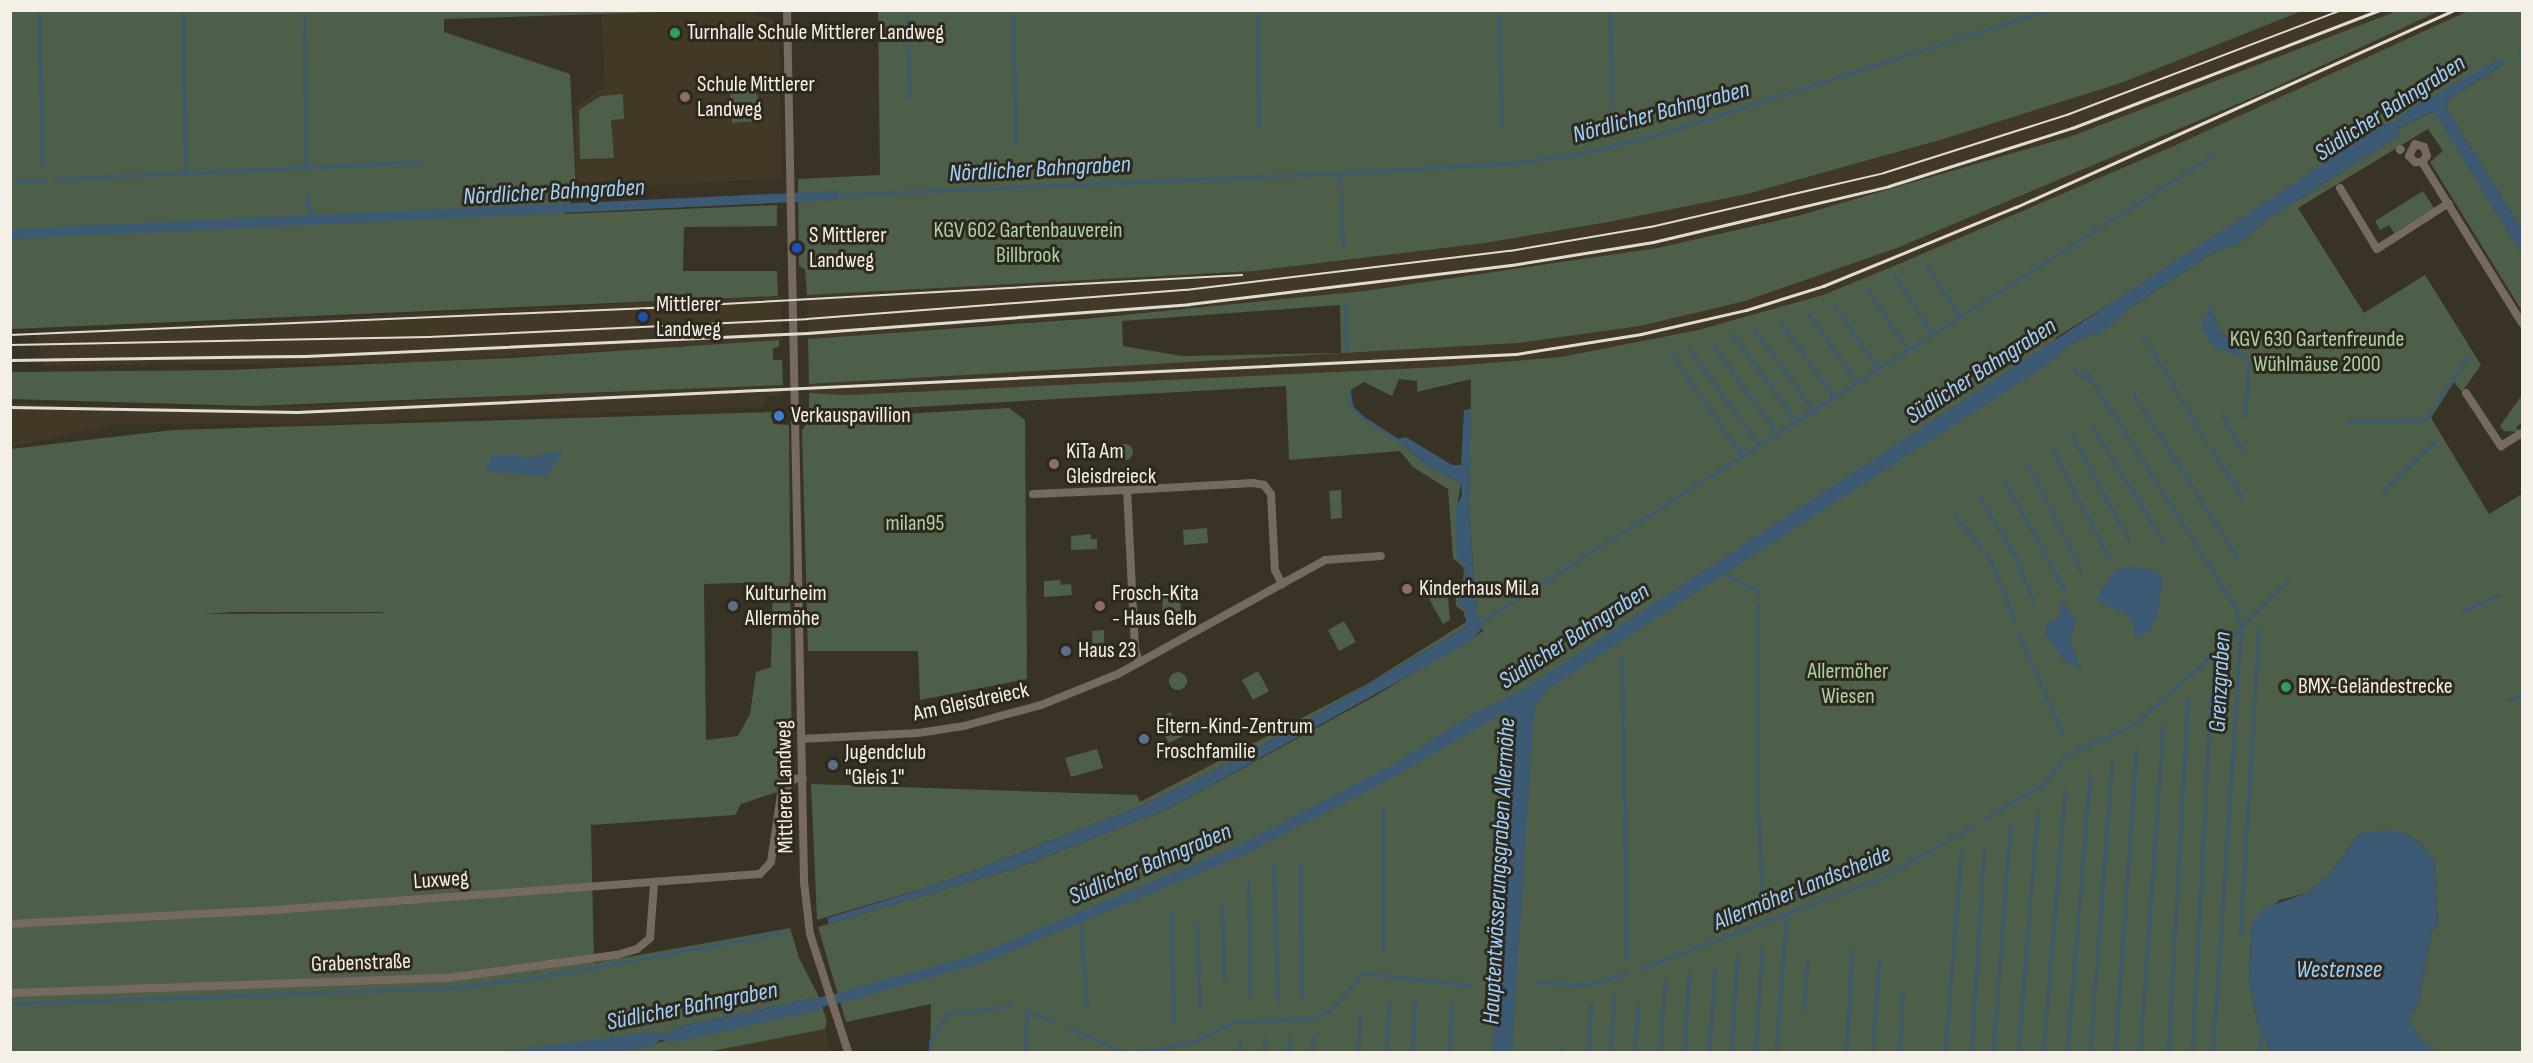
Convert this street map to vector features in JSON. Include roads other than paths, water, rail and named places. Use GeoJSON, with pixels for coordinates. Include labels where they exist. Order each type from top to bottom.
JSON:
{"type":"FeatureCollection","features":[{"type":"Feature","properties":{"kind":"street","name":"Mittlerer Landweg"},"geometry":{"type":"LineString","coordinates":[[787,10],[807,919],[848,1053]]}},
{"type":"Feature","properties":{"kind":"street"},"geometry":{"type":"LineString","coordinates":[[2404,152],[2415,144],[2424,147],[2427,156],[2422,162]]}},
{"type":"Feature","properties":{"kind":"street"},"geometry":{"type":"LineString","coordinates":[[2404,152],[2422,162],[2523,323]]}},
{"type":"Feature","properties":{"kind":"street"},"geometry":{"type":"LineString","coordinates":[[2404,152],[2413,170]]}},
{"type":"Feature","properties":{"kind":"street"},"geometry":{"type":"LineString","coordinates":[[2340,188],[2377,249],[2449,203]]}},
{"type":"Feature","properties":{"kind":"street"},"geometry":{"type":"LineString","coordinates":[[2466,393],[2500,446],[2523,433]]}},
{"type":"Feature","properties":{"kind":"street"},"geometry":{"type":"LineString","coordinates":[[1033,494],[1264,485],[1271,495],[1275,573],[1282,584]]}},
{"type":"Feature","properties":{"kind":"street"},"geometry":{"type":"LineString","coordinates":[[1127,490],[1135,649],[1140,662]]}},
{"type":"Feature","properties":{"kind":"street","name":"Am Gleisdreieck"},"geometry":{"type":"LineString","coordinates":[[802,739],[902,735],[964,726],[1041,705],[1140,662],[1325,560],[1381,556]]}},
{"type":"Feature","properties":{"kind":"street","name":"Luxweg"},"geometry":{"type":"LineString","coordinates":[[10,924],[260,912],[654,883],[765,870],[771,862],[781,794],[794,779],[803,778]]}},
{"type":"Feature","properties":{"kind":"street","name":"Grabenstraße"},"geometry":{"type":"LineString","coordinates":[[10,993],[448,978],[617,955],[637,949],[650,938],[654,883]]}},
{"type":"Feature","properties":{"kind":"water"},"geometry":{"type":"Polygon","coordinates":[[[2502,57],[2504,64],[2447,100],[2446,108],[2522,229],[2522,254],[2436,115],[2430,112],[2399,128],[2397,137],[2266,220],[2237,245],[2217,250],[2131,307],[2103,332],[2074,341],[2045,366],[1546,690],[1537,703],[1533,724],[1512,1052],[1492,1052],[1498,985],[1494,959],[1513,728],[1509,714],[1501,714],[1392,778],[1244,855],[985,962],[841,1003],[837,993],[979,954],[1236,847],[1394,764],[1476,712],[1519,692],[2387,122],[2395,123],[2403,113],[2502,57]]]}},
{"type":"Feature","properties":{"kind":"water"},"geometry":{"type":"Polygon","coordinates":[[[837,191],[838,200],[11,239],[11,229],[837,191]]]}},
{"type":"Feature","properties":{"kind":"water"},"geometry":{"type":"Polygon","coordinates":[[[2213,303],[2213,316],[2221,332],[2249,359],[2217,348],[2209,341],[2201,325],[2213,303]]]}},
{"type":"Feature","properties":{"kind":"water"},"geometry":{"type":"Polygon","coordinates":[[[1471,409],[1469,503],[1476,611],[1484,626],[1471,641],[1168,809],[1019,867],[828,924],[828,918],[939,884],[1141,806],[1257,749],[1466,627],[1466,609],[1459,604],[1459,588],[1466,581],[1465,567],[1456,555],[1456,507],[1462,495],[1461,483],[1426,465],[1397,439],[1406,437],[1452,465],[1461,465],[1464,410],[1471,409]]]}},
{"type":"Feature","properties":{"kind":"water"},"geometry":{"type":"Polygon","coordinates":[[[559,451],[562,453],[546,477],[486,471],[492,455],[519,455],[525,459],[559,451]]]}},
{"type":"Feature","properties":{"kind":"water"},"geometry":{"type":"Polygon","coordinates":[[[2125,567],[2154,569],[2163,580],[2157,618],[2150,631],[2136,639],[2134,625],[2127,615],[2095,600],[2114,572],[2125,567]]]}},
{"type":"Feature","properties":{"kind":"water"},"geometry":{"type":"Polygon","coordinates":[[[2061,599],[2076,619],[2070,641],[2082,671],[2063,660],[2045,633],[2048,623],[2060,617],[2061,599]]]}},
{"type":"Feature","properties":{"kind":"water","name":"Westensee"},"geometry":{"type":"Polygon","coordinates":[[[2388,830],[2403,833],[2420,843],[2434,860],[2438,924],[2432,931],[2418,1003],[2409,1021],[2422,1042],[2438,1052],[2270,1052],[2257,1019],[2249,980],[2252,923],[2264,908],[2307,893],[2329,875],[2360,833],[2388,830]]]}},
{"type":"Feature","properties":{"kind":"water"},"geometry":{"type":"Polygon","coordinates":[[[815,998],[819,1010],[676,1042],[660,1040],[652,1046],[611,1052],[499,1052],[649,1032],[666,1034],[673,1028],[815,998]]]}},
{"type":"Feature","properties":{"kind":"waterway"},"geometry":{"type":"LineString","coordinates":[[39,10],[42,165]]}},
{"type":"Feature","properties":{"kind":"waterway"},"geometry":{"type":"LineString","coordinates":[[183,10],[185,173]]}},
{"type":"Feature","properties":{"kind":"waterway"},"geometry":{"type":"LineString","coordinates":[[304,10],[305,168]]}},
{"type":"Feature","properties":{"kind":"waterway"},"geometry":{"type":"LineString","coordinates":[[907,10],[909,96]]}},
{"type":"Feature","properties":{"kind":"waterway"},"geometry":{"type":"LineString","coordinates":[[1013,10],[1016,145]]}},
{"type":"Feature","properties":{"kind":"waterway"},"geometry":{"type":"LineString","coordinates":[[1257,10],[1259,127]]}},
{"type":"Feature","properties":{"kind":"waterway"},"geometry":{"type":"LineString","coordinates":[[1499,10],[1501,126]]}},
{"type":"Feature","properties":{"kind":"waterway"},"geometry":{"type":"LineString","coordinates":[[1610,10],[1612,106]]}},
{"type":"Feature","properties":{"kind":"waterway","name":"Nördlicher Bahngraben"},"geometry":{"type":"LineString","coordinates":[[835,195],[1340,173],[1512,163],[1582,153],[1653,136],[2049,10]]}},
{"type":"Feature","properties":{"kind":"waterway"},"geometry":{"type":"LineString","coordinates":[[1480,623],[2213,155]]}},
{"type":"Feature","properties":{"kind":"waterway"},"geometry":{"type":"LineString","coordinates":[[55,179],[421,162]]}},
{"type":"Feature","properties":{"kind":"waterway"},"geometry":{"type":"LineString","coordinates":[[1340,173],[1340,186]]}},
{"type":"Feature","properties":{"kind":"waterway"},"geometry":{"type":"LineString","coordinates":[[10,181],[45,180]]}},
{"type":"Feature","properties":{"kind":"waterway"},"geometry":{"type":"LineString","coordinates":[[307,195],[309,218]]}},
{"type":"Feature","properties":{"kind":"waterway"},"geometry":{"type":"LineString","coordinates":[[1341,197],[1343,246]]}},
{"type":"Feature","properties":{"kind":"waterway"},"geometry":{"type":"LineString","coordinates":[[1927,267],[1960,317]]}},
{"type":"Feature","properties":{"kind":"waterway"},"geometry":{"type":"LineString","coordinates":[[1895,276],[1932,334]]}},
{"type":"Feature","properties":{"kind":"waterway"},"geometry":{"type":"LineString","coordinates":[[1867,289],[1908,350]]}},
{"type":"Feature","properties":{"kind":"waterway"},"geometry":{"type":"LineString","coordinates":[[1344,302],[1347,350]]}},
{"type":"Feature","properties":{"kind":"waterway"},"geometry":{"type":"LineString","coordinates":[[1834,305],[1878,369]]}},
{"type":"Feature","properties":{"kind":"waterway"},"geometry":{"type":"LineString","coordinates":[[1809,314],[1857,383]]}},
{"type":"Feature","properties":{"kind":"waterway"},"geometry":{"type":"LineString","coordinates":[[1780,322],[1834,397]]}},
{"type":"Feature","properties":{"kind":"waterway"},"geometry":{"type":"LineString","coordinates":[[1754,329],[1814,411]]}},
{"type":"Feature","properties":{"kind":"waterway"},"geometry":{"type":"LineString","coordinates":[[1732,334],[1796,422]]}},
{"type":"Feature","properties":{"kind":"waterway"},"geometry":{"type":"LineString","coordinates":[[2142,335],[2148,344]]}},
{"type":"Feature","properties":{"kind":"waterway"},"geometry":{"type":"LineString","coordinates":[[1711,342],[1777,434]]}},
{"type":"Feature","properties":{"kind":"waterway"},"geometry":{"type":"LineString","coordinates":[[1689,349],[1759,446]]}},
{"type":"Feature","properties":{"kind":"waterway"},"geometry":{"type":"LineString","coordinates":[[2151,349],[2168,377]]}},
{"type":"Feature","properties":{"kind":"waterway"},"geometry":{"type":"LineString","coordinates":[[1672,355],[1742,457]]}},
{"type":"Feature","properties":{"kind":"waterway"},"geometry":{"type":"LineString","coordinates":[[2347,421],[2425,420],[2468,356]]}},
{"type":"Feature","properties":{"kind":"waterway"},"geometry":{"type":"LineString","coordinates":[[2245,416],[2249,359]]}},
{"type":"Feature","properties":{"kind":"waterway","name":"Grenzgraben"},"geometry":{"type":"LineString","coordinates":[[2071,366],[2079,375],[2091,379],[2234,605],[2241,626],[2213,1052]]}},
{"type":"Feature","properties":{"kind":"waterway"},"geometry":{"type":"LineString","coordinates":[[2086,370],[2090,377]]}},
{"type":"Feature","properties":{"kind":"waterway"},"geometry":{"type":"LineString","coordinates":[[2171,382],[2178,394]]}},
{"type":"Feature","properties":{"kind":"waterway"},"geometry":{"type":"LineString","coordinates":[[1349,391],[1351,406],[1362,417],[1398,440]]}},
{"type":"Feature","properties":{"kind":"waterway"},"geometry":{"type":"LineString","coordinates":[[2134,395],[2238,559]]}},
{"type":"Feature","properties":{"kind":"waterway"},"geometry":{"type":"LineString","coordinates":[[2182,400],[2206,441]]}},
{"type":"Feature","properties":{"kind":"waterway"},"geometry":{"type":"LineString","coordinates":[[2221,414],[2244,451]]}},
{"type":"Feature","properties":{"kind":"waterway"},"geometry":{"type":"LineString","coordinates":[[2091,424],[2164,543]]}},
{"type":"Feature","properties":{"kind":"waterway"},"geometry":{"type":"LineString","coordinates":[[2072,436],[2129,540]]}},
{"type":"Feature","properties":{"kind":"waterway"},"geometry":{"type":"LineString","coordinates":[[2383,491],[2437,440]]}},
{"type":"Feature","properties":{"kind":"waterway"},"geometry":{"type":"LineString","coordinates":[[2211,448],[2241,496]]}},
{"type":"Feature","properties":{"kind":"waterway"},"geometry":{"type":"LineString","coordinates":[[2053,449],[2107,555]]}},
{"type":"Feature","properties":{"kind":"waterway"},"geometry":{"type":"LineString","coordinates":[[2028,465],[2081,572]]}},
{"type":"Feature","properties":{"kind":"waterway"},"geometry":{"type":"LineString","coordinates":[[2005,482],[2064,589]]}},
{"type":"Feature","properties":{"kind":"waterway"},"geometry":{"type":"LineString","coordinates":[[1979,497],[2013,553],[2034,601]]}},
{"type":"Feature","properties":{"kind":"waterway"},"geometry":{"type":"LineString","coordinates":[[1954,514],[1991,561],[2015,621]]}},
{"type":"Feature","properties":{"kind":"waterway"},"geometry":{"type":"LineString","coordinates":[[1721,572],[1757,591],[1758,595]]}},
{"type":"Feature","properties":{"kind":"waterway"},"geometry":{"type":"LineString","coordinates":[[2230,638],[2288,581]]}},
{"type":"Feature","properties":{"kind":"waterway"},"geometry":{"type":"LineString","coordinates":[[2462,611],[2499,595]]}},
{"type":"Feature","properties":{"kind":"waterway"},"geometry":{"type":"LineString","coordinates":[[1758,604],[1758,809],[1762,897],[1766,907]]}},
{"type":"Feature","properties":{"kind":"waterway"},"geometry":{"type":"LineString","coordinates":[[2240,937],[2259,628]]}},
{"type":"Feature","properties":{"kind":"waterway"},"geometry":{"type":"LineString","coordinates":[[2017,631],[2063,734]]}},
{"type":"Feature","properties":{"kind":"waterway","name":"Allermöher Landscheide"},"geometry":{"type":"LineString","coordinates":[[1985,818],[2042,785],[2065,756],[2136,723],[2225,643]]}},
{"type":"Feature","properties":{"kind":"waterway"},"geometry":{"type":"LineString","coordinates":[[1622,657],[1626,957]]}},
{"type":"Feature","properties":{"kind":"waterway"},"geometry":{"type":"LineString","coordinates":[[2192,1052],[2211,694]]}},
{"type":"Feature","properties":{"kind":"waterway"},"geometry":{"type":"LineString","coordinates":[[2509,700],[2522,694]]}},
{"type":"Feature","properties":{"kind":"waterway"},"geometry":{"type":"LineString","coordinates":[[2168,1052],[2188,699]]}},
{"type":"Feature","properties":{"kind":"waterway"},"geometry":{"type":"LineString","coordinates":[[2140,1052],[2163,725]]}},
{"type":"Feature","properties":{"kind":"waterway"},"geometry":{"type":"LineString","coordinates":[[2115,1052],[2136,750]]}},
{"type":"Feature","properties":{"kind":"waterway"},"geometry":{"type":"LineString","coordinates":[[2090,1052],[2112,761]]}},
{"type":"Feature","properties":{"kind":"waterway"},"geometry":{"type":"LineString","coordinates":[[2067,1052],[2090,774]]}},
{"type":"Feature","properties":{"kind":"waterway"},"geometry":{"type":"LineString","coordinates":[[2043,1052],[2065,790]]}},
{"type":"Feature","properties":{"kind":"waterway"},"geometry":{"type":"LineString","coordinates":[[1383,810],[1383,951]]}},
{"type":"Feature","properties":{"kind":"waterway"},"geometry":{"type":"LineString","coordinates":[[2018,1052],[2037,814]]}},
{"type":"Feature","properties":{"kind":"waterway"},"geometry":{"type":"LineString","coordinates":[[1993,1052],[2010,825]]}},
{"type":"Feature","properties":{"kind":"waterway","name":"Allermöher Landscheide"},"geometry":{"type":"LineString","coordinates":[[1639,969],[1879,879],[1973,826]]}},
{"type":"Feature","properties":{"kind":"waterway"},"geometry":{"type":"LineString","coordinates":[[1971,1052],[1984,851]]}},
{"type":"Feature","properties":{"kind":"waterway"},"geometry":{"type":"LineString","coordinates":[[1945,1052],[1961,852]]}},
{"type":"Feature","properties":{"kind":"waterway"},"geometry":{"type":"LineString","coordinates":[[1300,863],[1301,997]]}},
{"type":"Feature","properties":{"kind":"waterway"},"geometry":{"type":"LineString","coordinates":[[1274,864],[1277,1001]]}},
{"type":"Feature","properties":{"kind":"waterway"},"geometry":{"type":"LineString","coordinates":[[1248,880],[1250,996]]}},
{"type":"Feature","properties":{"kind":"waterway"},"geometry":{"type":"LineString","coordinates":[[1222,903],[1224,979]]}},
{"type":"Feature","properties":{"kind":"waterway"},"geometry":{"type":"LineString","coordinates":[[1171,910],[1173,1023]]}},
{"type":"Feature","properties":{"kind":"waterway"},"geometry":{"type":"LineString","coordinates":[[1776,1052],[1786,916]]}},
{"type":"Feature","properties":{"kind":"waterway"},"geometry":{"type":"LineString","coordinates":[[1080,918],[1087,1009]]}},
{"type":"Feature","properties":{"kind":"waterway"},"geometry":{"type":"LineString","coordinates":[[1197,924],[1200,1009]]}},
{"type":"Feature","properties":{"kind":"waterway"},"geometry":{"type":"LineString","coordinates":[[10,1004],[454,988],[547,976],[786,932]]}},
{"type":"Feature","properties":{"kind":"waterway"},"geometry":{"type":"LineString","coordinates":[[1846,1052],[1852,948]]}},
{"type":"Feature","properties":{"kind":"waterway"},"geometry":{"type":"LineString","coordinates":[[1755,1052],[1762,949]]}},
{"type":"Feature","properties":{"kind":"waterway"},"geometry":{"type":"LineString","coordinates":[[1731,1052],[1737,956]]}},
{"type":"Feature","properties":{"kind":"waterway"},"geometry":{"type":"LineString","coordinates":[[1803,1010],[1808,958]]}},
{"type":"Feature","properties":{"kind":"waterway"},"geometry":{"type":"LineString","coordinates":[[1872,1052],[1879,961]]}},
{"type":"Feature","properties":{"kind":"waterway"},"geometry":{"type":"LineString","coordinates":[[1709,1052],[1715,966]]}},
{"type":"Feature","properties":{"kind":"waterway","name":"Allermöher Landscheide"},"geometry":{"type":"LineString","coordinates":[[1140,1052],[1192,1042],[1235,1022],[1317,1018],[1333,1008],[1362,973],[1470,985]]}},
{"type":"Feature","properties":{"kind":"waterway"},"geometry":{"type":"LineString","coordinates":[[1684,1052],[1689,973]]}},
{"type":"Feature","properties":{"kind":"waterway","name":"Allermöher Landscheide"},"geometry":{"type":"LineString","coordinates":[[1535,982],[1588,985],[1626,974]]}},
{"type":"Feature","properties":{"kind":"waterway"},"geometry":{"type":"LineString","coordinates":[[1660,1052],[1665,981]]}},
{"type":"Feature","properties":{"kind":"waterway","name":"Hauptentwässerungsgraben Allermöhe"},"geometry":{"type":"LineString","coordinates":[[1486,984],[1499,985]]}},
{"type":"Feature","properties":{"kind":"waterway"},"geometry":{"type":"LineString","coordinates":[[1899,1052],[1903,991]]}},
{"type":"Feature","properties":{"kind":"waterway"},"geometry":{"type":"LineString","coordinates":[[1610,1052],[1614,996]]}},
{"type":"Feature","properties":{"kind":"waterway","name":"Südlicher Bahngraben"},"geometry":{"type":"LineString","coordinates":[[804,1006],[839,998]]}},
{"type":"Feature","properties":{"kind":"waterway"},"geometry":{"type":"LineString","coordinates":[[1412,1052],[1415,1000]]}},
{"type":"Feature","properties":{"kind":"waterway"},"geometry":{"type":"LineString","coordinates":[[1386,1052],[1389,1003]]}},
{"type":"Feature","properties":{"kind":"waterway"},"geometry":{"type":"LineString","coordinates":[[1449,1052],[1452,1003]]}},
{"type":"Feature","properties":{"kind":"waterway"},"geometry":{"type":"LineString","coordinates":[[1588,1052],[1591,1004]]}},
{"type":"Feature","properties":{"kind":"waterway"},"geometry":{"type":"LineString","coordinates":[[1634,1052],[1638,1005]]}},
{"type":"Feature","properties":{"kind":"waterway"},"geometry":{"type":"LineString","coordinates":[[930,1052],[930,1041],[947,1014],[1012,1006]]}},
{"type":"Feature","properties":{"kind":"waterway"},"geometry":{"type":"LineString","coordinates":[[1025,1052],[1027,1011],[1053,1021]]}},
{"type":"Feature","properties":{"kind":"waterway"},"geometry":{"type":"LineString","coordinates":[[1358,1052],[1360,1014]]}},
{"type":"Feature","properties":{"kind":"waterway","name":"Allermöher Landscheide"},"geometry":{"type":"LineString","coordinates":[[1067,1027],[1123,1052]]}},
{"type":"Feature","properties":{"kind":"waterway"},"geometry":{"type":"LineString","coordinates":[[2260,1052],[2261,1027]]}},
{"type":"Feature","properties":{"kind":"waterway"},"geometry":{"type":"LineString","coordinates":[[1312,1052],[1313,1035]]}},
{"type":"Feature","properties":{"kind":"waterway"},"geometry":{"type":"LineString","coordinates":[[1288,1052],[1289,1037]]}},
{"type":"Feature","properties":{"kind":"waterway"},"geometry":{"type":"LineString","coordinates":[[1264,1052],[1265,1038]]}},
{"type":"Feature","properties":{"kind":"waterway"},"geometry":{"type":"LineString","coordinates":[[1239,1052],[1240,1043]]}},
{"type":"Feature","properties":{"kind":"tram line"},"geometry":{"type":"LineString","coordinates":[[10,345],[429,337],[807,319],[1186,290],[1510,251],[1651,227],[1884,173],[2067,115],[2342,10]]}},
{"type":"Feature","properties":{"kind":"tram line"},"geometry":{"type":"LineString","coordinates":[[10,335],[650,308],[1242,275]]}},
{"type":"Feature","properties":{"kind":"railway"},"geometry":{"type":"LineString","coordinates":[[10,360],[305,356],[807,333],[1189,304],[1511,265],[1653,242],[1889,186],[2072,128],[2380,10]]}},
{"type":"Feature","properties":{"kind":"railway"},"geometry":{"type":"LineString","coordinates":[[10,407],[297,412],[1516,354],[1641,334],[1746,310],[1823,286],[2016,207],[2454,10]]}},
{"type":"Feature","properties":{"kind":"place","name":"Turnhalle Schule Mittlerer Landweg"},"geometry":{"type":"Point","coordinates":[675,33]}},
{"type":"Feature","properties":{"kind":"place","name":"Schule Mittlerer Landweg"},"geometry":{"type":"Point","coordinates":[685,97]}},
{"type":"Feature","properties":{"kind":"place","name":"S Mittlerer Landweg"},"geometry":{"type":"Point","coordinates":[797,248]}},
{"type":"Feature","properties":{"kind":"place","name":"Mittlerer Landweg"},"geometry":{"type":"Point","coordinates":[643,317]}},
{"type":"Feature","properties":{"kind":"place","name":"Verkauspavillion"},"geometry":{"type":"Point","coordinates":[779,416]}},
{"type":"Feature","properties":{"kind":"place","name":"KiTa Am Gleisdreieck"},"geometry":{"type":"Point","coordinates":[1054,464]}},
{"type":"Feature","properties":{"kind":"place","name":"Kinderhaus MiLa"},"geometry":{"type":"Point","coordinates":[1407,589]}},
{"type":"Feature","properties":{"kind":"place","name":"Kulturheim Allermöhe"},"geometry":{"type":"Point","coordinates":[733,606]}},
{"type":"Feature","properties":{"kind":"place","name":"Frosch-Kita - Haus Gelb"},"geometry":{"type":"Point","coordinates":[1100,606]}},
{"type":"Feature","properties":{"kind":"place","name":"Haus 23"},"geometry":{"type":"Point","coordinates":[1066,651]}},
{"type":"Feature","properties":{"kind":"place","name":"BMX-Geländestrecke"},"geometry":{"type":"Point","coordinates":[2286,687]}},
{"type":"Feature","properties":{"kind":"place","name":"Eltern-Kind-Zentrum Froschfamilie"},"geometry":{"type":"Point","coordinates":[1144,739]}},
{"type":"Feature","properties":{"kind":"place","name":"Jugendclub \"Gleis 1\""},"geometry":{"type":"Point","coordinates":[833,765]}},
{"type":"Feature","properties":{"kind":"park label","name":"KGV 602 Gartenbauverein Billbrook"},"geometry":{"type":"Point","coordinates":[1028,242]}},
{"type":"Feature","properties":{"kind":"park label","name":"KGV 630 Gartenfreunde Wühlmäuse 2000"},"geometry":{"type":"Point","coordinates":[2317,352]}},
{"type":"Feature","properties":{"kind":"park label","name":"milan95"},"geometry":{"type":"Point","coordinates":[915,524]}},
{"type":"Feature","properties":{"kind":"park label","name":"Allermöher Wiesen"},"geometry":{"type":"Point","coordinates":[1848,684]}}]}
